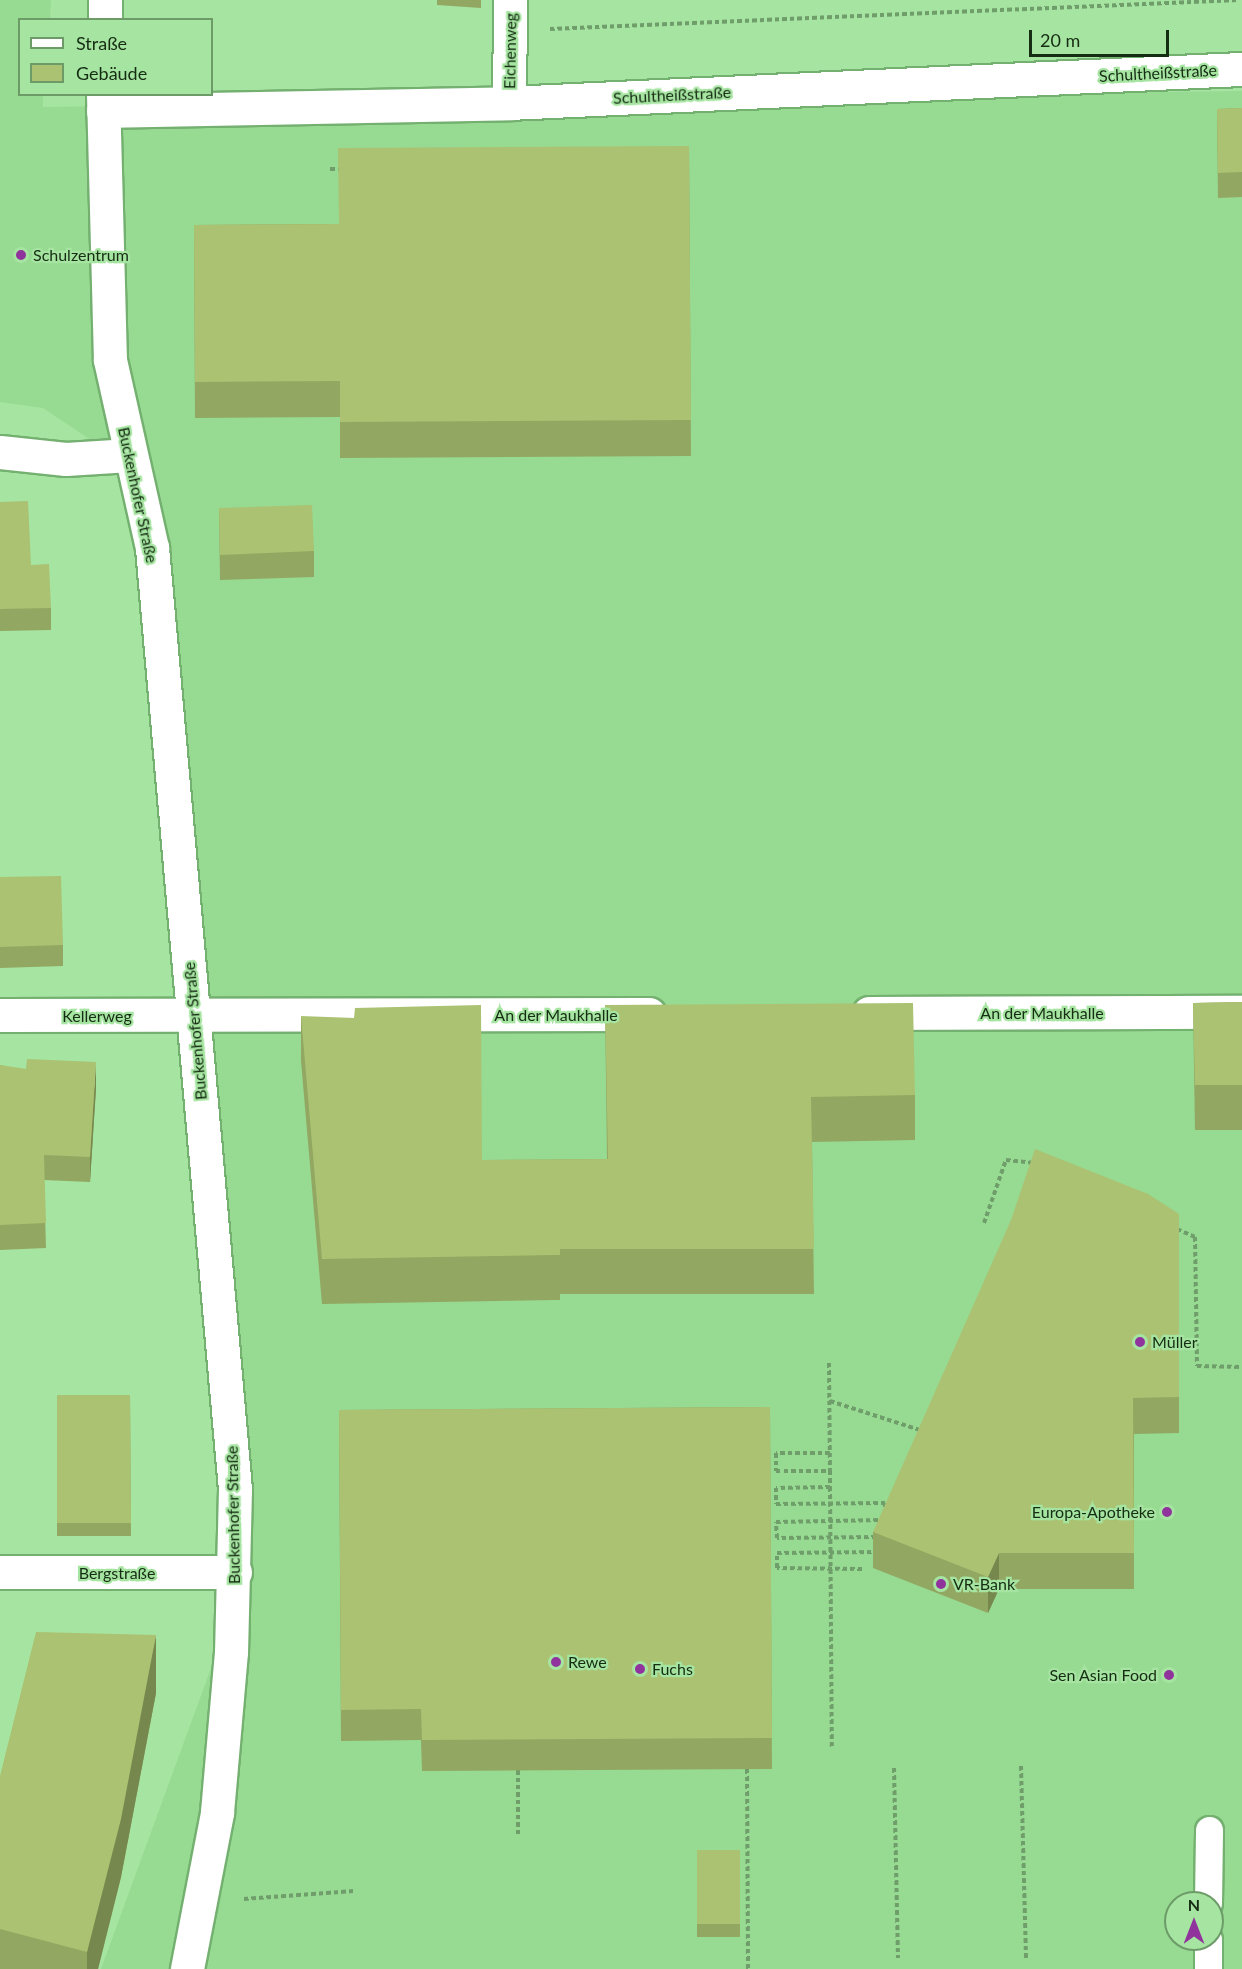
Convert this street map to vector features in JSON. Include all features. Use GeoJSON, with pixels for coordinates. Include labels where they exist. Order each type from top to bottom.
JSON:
{"type":"FeatureCollection","features":[{"type":"Feature","properties":{"kind":"street"},"geometry":{"type":"LineString","coordinates":[[105,0],[105,18]]}},
{"type":"Feature","properties":{"kind":"street","name":"Eichenweg"},"geometry":{"type":"LineString","coordinates":[[509,103],[510,15]]}},
{"type":"Feature","properties":{"kind":"street","name":"Schultheißstraße"},"geometry":{"type":"LineString","coordinates":[[103,103],[509,103],[1241,64]]}},
{"type":"Feature","properties":{"kind":"street","name":"Buckenhofer Straße"},"geometry":{"type":"LineString","coordinates":[[103,103],[110,360],[152,548],[227,1368],[235,1572],[217,1813],[188,1969]]}},
{"type":"Feature","properties":{"kind":"street"},"geometry":{"type":"LineString","coordinates":[[0,452],[66,459],[130,455]]}},
{"type":"Feature","properties":{"kind":"street","name":"An der Maukhalle"},"geometry":{"type":"LineString","coordinates":[[837,1013],[1242,1012]]}},
{"type":"Feature","properties":{"kind":"street","name":"An der Maukhalle"},"geometry":{"type":"LineString","coordinates":[[194,1016],[682,1014]]}},
{"type":"Feature","properties":{"kind":"street","name":"Kellerweg"},"geometry":{"type":"LineString","coordinates":[[0,1015],[194,1016]]}},
{"type":"Feature","properties":{"kind":"street","name":"Bergstraße"},"geometry":{"type":"LineString","coordinates":[[0,1572],[235,1572]]}},
{"type":"Feature","properties":{"kind":"lane"},"geometry":{"type":"LineString","coordinates":[[1208,1891],[1209,1830]]}},
{"type":"Feature","properties":{"kind":"lane"},"geometry":{"type":"LineString","coordinates":[[1208,1951],[1208,1969]]}},
{"type":"Feature","properties":{"kind":"path"},"geometry":{"type":"LineString","coordinates":[[510,15],[1238,0]]}},
{"type":"Feature","properties":{"kind":"path"},"geometry":{"type":"LineString","coordinates":[[330,169],[353,168]]}},
{"type":"Feature","properties":{"kind":"path"},"geometry":{"type":"LineString","coordinates":[[984,1223],[1006,1160],[1042,1167]]}},
{"type":"Feature","properties":{"kind":"path"},"geometry":{"type":"LineString","coordinates":[[1173,1227],[1195,1237],[1197,1366],[1242,1367]]}},
{"type":"Feature","properties":{"kind":"path"},"geometry":{"type":"LineString","coordinates":[[829,1363],[832,1749]]}},
{"type":"Feature","properties":{"kind":"path"},"geometry":{"type":"LineString","coordinates":[[830,1401],[934,1434]]}},
{"type":"Feature","properties":{"kind":"path"},"geometry":{"type":"LineString","coordinates":[[830,1453],[776,1454],[776,1471],[830,1471]]}},
{"type":"Feature","properties":{"kind":"path"},"geometry":{"type":"LineString","coordinates":[[830,1487],[776,1488],[776,1504],[885,1503],[886,1520],[776,1522],[777,1538],[877,1537],[877,1552],[777,1553],[777,1568],[862,1569]]}},
{"type":"Feature","properties":{"kind":"path"},"geometry":{"type":"LineString","coordinates":[[1021,1766],[1026,1958]]}},
{"type":"Feature","properties":{"kind":"path"},"geometry":{"type":"LineString","coordinates":[[894,1768],[898,1958]]}},
{"type":"Feature","properties":{"kind":"path"},"geometry":{"type":"LineString","coordinates":[[747,1769],[748,1969]]}},
{"type":"Feature","properties":{"kind":"path"},"geometry":{"type":"LineString","coordinates":[[518,1770],[518,1835]]}},
{"type":"Feature","properties":{"kind":"path"},"geometry":{"type":"LineString","coordinates":[[200,1902],[354,1891]]}},
{"type":"Feature","properties":{"kind":"shaded area"},"geometry":{"type":"Polygon","coordinates":[[[0,0],[51,0],[50,18],[18,18],[18,96],[43,96],[43,107],[1242,91],[1242,1969],[101,1969],[240,1589],[139,472],[43,408],[0,402],[0,0]]]}},
{"type":"Feature","properties":{"kind":"building"},"geometry":{"type":"Polygon","coordinates":[[[1242,108],[1242,172],[1218,173],[1217,109],[1242,108]]]}},
{"type":"Feature","properties":{"kind":"building"},"geometry":{"type":"Polygon","coordinates":[[[689,146],[691,420],[340,422],[340,381],[195,382],[194,225],[339,224],[338,148],[689,146]]]}},
{"type":"Feature","properties":{"kind":"building"},"geometry":{"type":"Polygon","coordinates":[[[28,501],[31,565],[49,564],[51,608],[0,609],[0,502],[28,501]]]}},
{"type":"Feature","properties":{"kind":"building"},"geometry":{"type":"Polygon","coordinates":[[[312,505],[314,551],[220,555],[219,508],[312,505]]]}},
{"type":"Feature","properties":{"kind":"building"},"geometry":{"type":"Polygon","coordinates":[[[61,876],[63,945],[0,947],[0,877],[61,876]]]}},
{"type":"Feature","properties":{"kind":"building"},"geometry":{"type":"Polygon","coordinates":[[[1242,1002],[1242,1085],[1195,1085],[1193,1003],[1242,1002]]]}},
{"type":"Feature","properties":{"kind":"building"},"geometry":{"type":"Polygon","coordinates":[[[913,1003],[915,1095],[811,1097],[814,1249],[560,1249],[560,1255],[322,1259],[301,1016],[354,1018],[355,1008],[481,1005],[482,1160],[608,1159],[605,1005],[913,1003]]]}},
{"type":"Feature","properties":{"kind":"building"},"geometry":{"type":"Polygon","coordinates":[[[27,1059],[96,1062],[90,1157],[44,1155],[46,1223],[0,1225],[0,1065],[26,1069],[27,1059]]]}},
{"type":"Feature","properties":{"kind":"building"},"geometry":{"type":"Polygon","coordinates":[[[1035,1149],[1148,1194],[1179,1214],[1179,1397],[1133,1398],[1134,1553],[999,1553],[988,1577],[873,1532],[1011,1220],[1035,1149]]]}},
{"type":"Feature","properties":{"kind":"building"},"geometry":{"type":"Polygon","coordinates":[[[57,1395],[130,1395],[131,1523],[57,1523],[57,1395]]]}},
{"type":"Feature","properties":{"kind":"building","name":"Rewe"},"geometry":{"type":"Polygon","coordinates":[[[770,1407],[772,1738],[422,1740],[421,1709],[341,1710],[339,1410],[770,1407]]]}},
{"type":"Feature","properties":{"kind":"building"},"geometry":{"type":"Polygon","coordinates":[[[36,1632],[156,1635],[121,1819],[87,1952],[0,1929],[0,1776],[36,1632]]]}},
{"type":"Feature","properties":{"kind":"building"},"geometry":{"type":"Polygon","coordinates":[[[697,1850],[740,1850],[740,1924],[697,1924],[697,1850]]]}},
{"type":"Feature","properties":{"kind":"place","name":"Schulzentrum"},"geometry":{"type":"Point","coordinates":[21,255]}},
{"type":"Feature","properties":{"kind":"place","name":"Müller"},"geometry":{"type":"Point","coordinates":[1140,1342]}},
{"type":"Feature","properties":{"kind":"place","name":"Europa-Apotheke"},"geometry":{"type":"Point","coordinates":[1167,1512]}},
{"type":"Feature","properties":{"kind":"place","name":"VR-Bank"},"geometry":{"type":"Point","coordinates":[941,1584]}},
{"type":"Feature","properties":{"kind":"place","name":"Rewe"},"geometry":{"type":"Point","coordinates":[556,1662]}},
{"type":"Feature","properties":{"kind":"place","name":"Fuchs"},"geometry":{"type":"Point","coordinates":[640,1669]}},
{"type":"Feature","properties":{"kind":"place","name":"Sen Asian Food"},"geometry":{"type":"Point","coordinates":[1169,1675]}}]}
